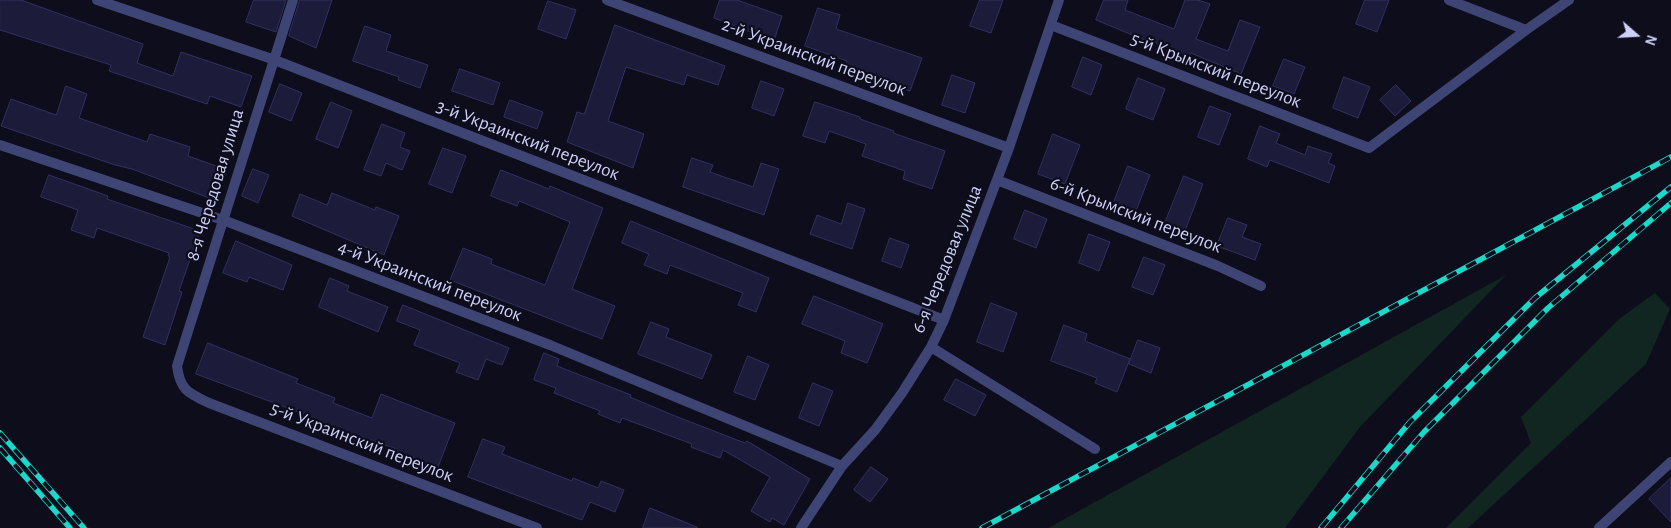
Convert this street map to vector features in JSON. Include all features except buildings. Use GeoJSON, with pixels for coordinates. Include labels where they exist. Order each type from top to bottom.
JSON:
{"type":"FeatureCollection","features":[{"type":"Feature","properties":{"kind":"street","name":"3-й Украинский переулок"},"geometry":{"type":"LineString","coordinates":[[97,0],[272,59],[944,320]]}},
{"type":"Feature","properties":{"kind":"street","name":"8-я Чередовая улица"},"geometry":{"type":"LineString","coordinates":[[179,381],[178,366],[272,59],[293,0]]}},
{"type":"Feature","properties":{"kind":"street","name":"2-й Украинский переулок"},"geometry":{"type":"LineString","coordinates":[[607,0],[1009,148]]}},
{"type":"Feature","properties":{"kind":"street","name":"6-я Чередовая улица"},"geometry":{"type":"LineString","coordinates":[[801,528],[842,466],[875,430],[931,347],[944,320],[1009,148],[1058,0]]}},
{"type":"Feature","properties":{"kind":"street"},"geometry":{"type":"LineString","coordinates":[[1449,0],[1526,30],[1569,0]]}},
{"type":"Feature","properties":{"kind":"street","name":"5-й Крымский переулок"},"geometry":{"type":"LineString","coordinates":[[1051,25],[1369,148],[1526,30]]}},
{"type":"Feature","properties":{"kind":"street","name":"4-й Украинский переулок"},"geometry":{"type":"LineString","coordinates":[[0,146],[223,220],[550,345],[842,466]]}},
{"type":"Feature","properties":{"kind":"street","name":"6-й Крымский переулок"},"geometry":{"type":"LineString","coordinates":[[997,180],[1218,266],[1261,286]]}},
{"type":"Feature","properties":{"kind":"street"},"geometry":{"type":"LineString","coordinates":[[931,347],[1095,449]]}},
{"type":"Feature","properties":{"kind":"street","name":"5-й Украинский переулок"},"geometry":{"type":"LineString","coordinates":[[179,381],[189,394],[209,403],[537,528]]}},
{"type":"Feature","properties":{"kind":"street"},"geometry":{"type":"LineString","coordinates":[[1599,528],[1671,462]]}},
{"type":"Feature","properties":{"kind":"green space"},"geometry":{"type":"Polygon","coordinates":[[[1506,275],[1360,427],[1285,528],[1048,528],[1506,275]]]}},
{"type":"Feature","properties":{"kind":"green space"},"geometry":{"type":"Polygon","coordinates":[[[1655,293],[1670,309],[1646,364],[1468,528],[1446,528],[1531,443],[1521,417],[1619,319],[1655,293]]]}},
{"type":"Feature","properties":{"kind":"railway"},"geometry":{"type":"LineString","coordinates":[[982,528],[1671,157]]}},
{"type":"Feature","properties":{"kind":"railway"},"geometry":{"type":"LineString","coordinates":[[1321,528],[1410,422],[1535,298],[1671,187]]}},
{"type":"Feature","properties":{"kind":"railway"},"geometry":{"type":"LineString","coordinates":[[1341,528],[1424,432],[1548,308],[1671,203]]}},
{"type":"Feature","properties":{"kind":"railway"},"geometry":{"type":"LineString","coordinates":[[0,433],[84,528]]}},
{"type":"Feature","properties":{"kind":"railway"},"geometry":{"type":"LineString","coordinates":[[0,448],[70,528]]}}]}
